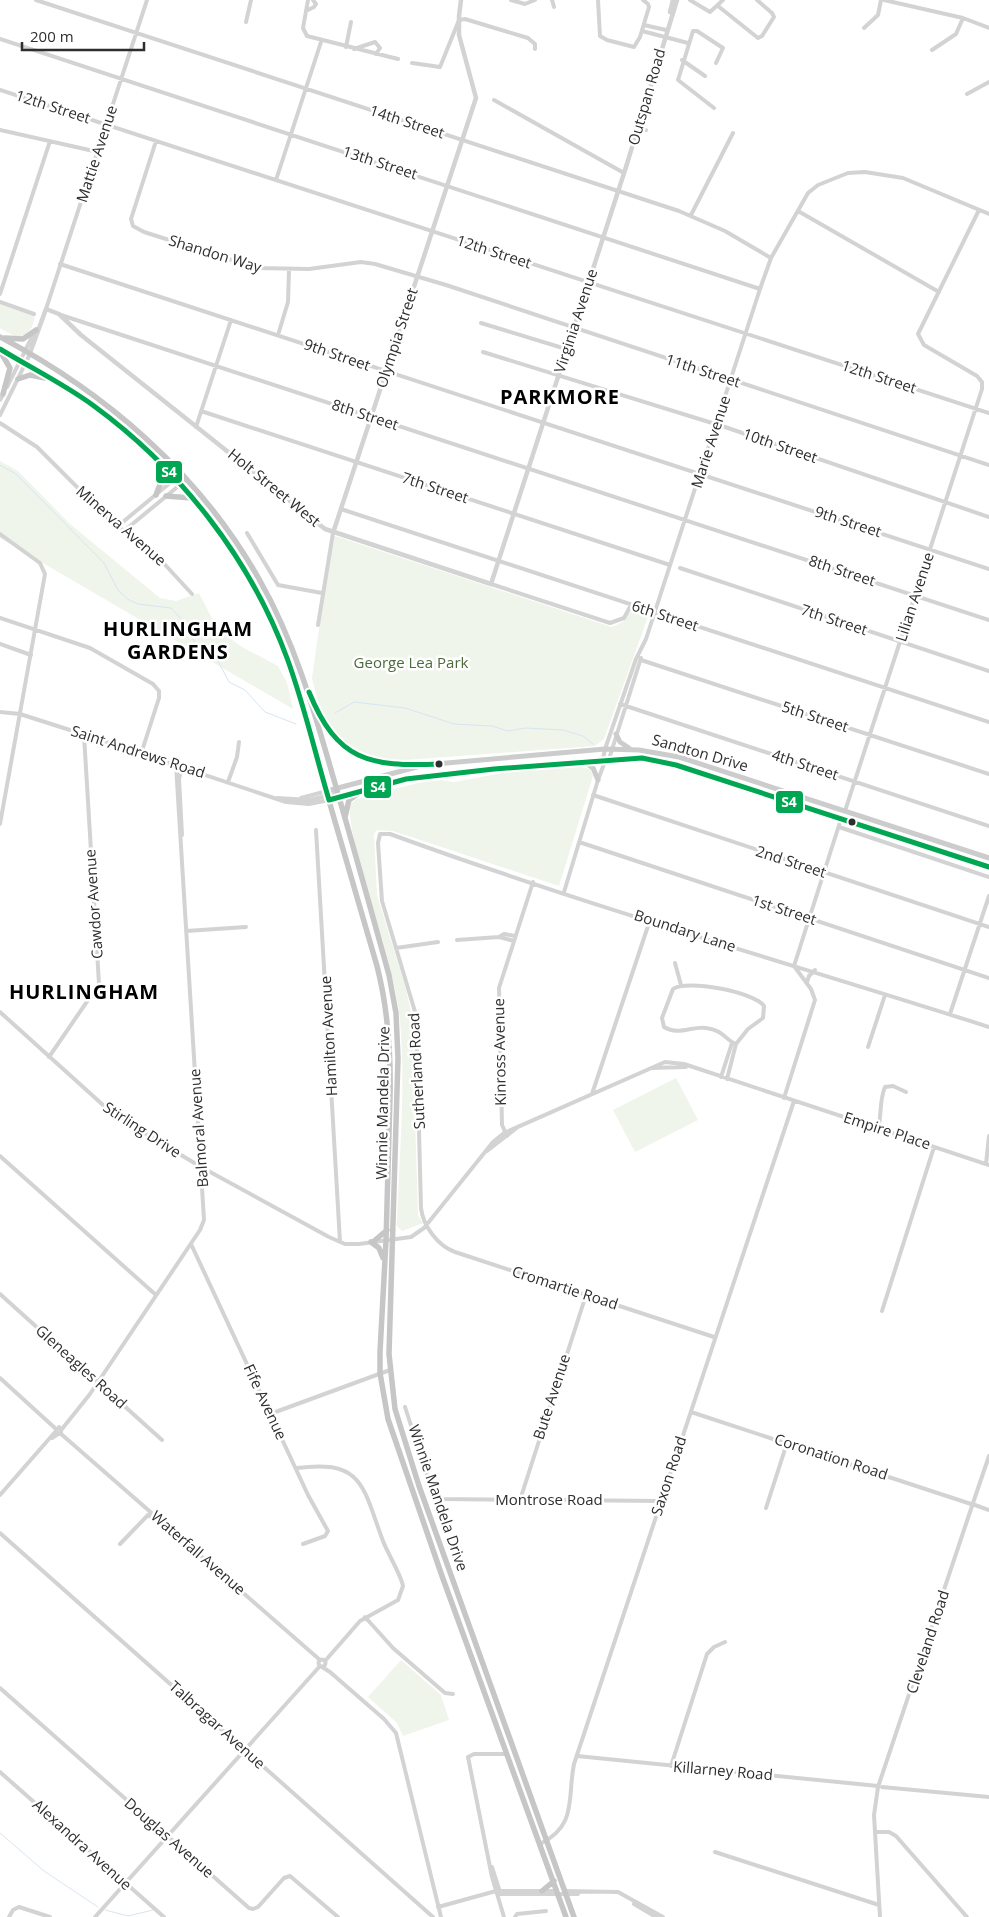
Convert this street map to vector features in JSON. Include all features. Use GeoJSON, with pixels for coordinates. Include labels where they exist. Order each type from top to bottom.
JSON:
{"type":"FeatureCollection","features":[{"type":"Feature","properties":{"kind":"main road"},"geometry":{"type":"LineString","coordinates":[[0,337],[23,339],[36,330]]}},
{"type":"Feature","properties":{"kind":"main road","name":"Winnie Mandela Drive"},"geometry":{"type":"LineString","coordinates":[[0,337],[66,375],[124,418],[182,473],[222,521],[259,579],[292,648],[315,712],[389,975],[396,1013],[398,1058],[390,1370],[395,1409],[410,1460],[548,1840],[574,1917]]}},
{"type":"Feature","properties":{"kind":"main road"},"geometry":{"type":"LineString","coordinates":[[0,350],[10,368],[1,397]]}},
{"type":"Feature","properties":{"kind":"main road","name":"Winnie Mandela Drive"},"geometry":{"type":"LineString","coordinates":[[0,350],[70,390],[118,425],[155,458],[178,482],[232,551],[272,622],[286,658],[377,966],[387,1016],[390,1061],[387,1230],[380,1373],[388,1419],[566,1917]]}},
{"type":"Feature","properties":{"kind":"main road"},"geometry":{"type":"LineString","coordinates":[[18,379],[30,375],[46,378],[70,390]]}},
{"type":"Feature","properties":{"kind":"main road"},"geometry":{"type":"LineString","coordinates":[[155,458],[162,479],[162,485],[156,495]]}},
{"type":"Feature","properties":{"kind":"main road"},"geometry":{"type":"LineString","coordinates":[[166,496],[191,498]]}},
{"type":"Feature","properties":{"kind":"main road"},"geometry":{"type":"LineString","coordinates":[[315,712],[340,744],[360,758],[391,764],[424,765]]}},
{"type":"Feature","properties":{"kind":"main road"},"geometry":{"type":"LineString","coordinates":[[616,734],[620,742],[632,749]]}},
{"type":"Feature","properties":{"kind":"main road","name":"Sandton Drive"},"geometry":{"type":"LineString","coordinates":[[338,793],[424,765],[605,749],[632,749],[678,757],[989,858]]}},
{"type":"Feature","properties":{"kind":"main road","name":"Sandton Drive"},"geometry":{"type":"LineString","coordinates":[[338,793],[418,777],[582,761],[603,762],[609,759],[642,758],[676,765],[989,867]]}},
{"type":"Feature","properties":{"kind":"main road"},"geometry":{"type":"LineString","coordinates":[[582,761],[594,769],[598,780]]}},
{"type":"Feature","properties":{"kind":"main road"},"geometry":{"type":"LineString","coordinates":[[345,820],[350,800],[365,789]]}},
{"type":"Feature","properties":{"kind":"main road"},"geometry":{"type":"LineString","coordinates":[[328,795],[338,793]]}},
{"type":"Feature","properties":{"kind":"main road"},"geometry":{"type":"LineString","coordinates":[[328,795],[338,793]]}},
{"type":"Feature","properties":{"kind":"main road"},"geometry":{"type":"LineString","coordinates":[[385,1265],[381,1250],[372,1242],[387,1230]]}},
{"type":"Feature","properties":{"kind":"main road"},"geometry":{"type":"LineString","coordinates":[[542,1891],[554,1881]]}},
{"type":"Feature","properties":{"kind":"street","name":"14th Street"},"geometry":{"type":"LineString","coordinates":[[36,0],[691,215],[725,231],[772,258]]}},
{"type":"Feature","properties":{"kind":"street","name":"Mattie Avenue"},"geometry":{"type":"LineString","coordinates":[[0,415],[18,379],[46,309],[147,0]]}},
{"type":"Feature","properties":{"kind":"street"},"geometry":{"type":"LineString","coordinates":[[246,22],[251,0]]}},
{"type":"Feature","properties":{"kind":"street"},"geometry":{"type":"LineString","coordinates":[[308,0],[303,28],[307,36],[321,42],[398,60]]}},
{"type":"Feature","properties":{"kind":"street"},"geometry":{"type":"LineString","coordinates":[[306,11],[316,4],[313,0]]}},
{"type":"Feature","properties":{"kind":"street","name":"Olympia Street"},"geometry":{"type":"LineString","coordinates":[[318,625],[333,533],[476,97],[463,51],[459,20],[461,0]]}},
{"type":"Feature","properties":{"kind":"street"},"geometry":{"type":"LineString","coordinates":[[511,0],[525,4],[535,0]]}},
{"type":"Feature","properties":{"kind":"street"},"geometry":{"type":"LineString","coordinates":[[552,0],[554,7]]}},
{"type":"Feature","properties":{"kind":"street"},"geometry":{"type":"LineString","coordinates":[[598,0],[599,32],[602,37],[634,47],[638,44],[649,6],[643,0]]}},
{"type":"Feature","properties":{"kind":"street","name":"Outspan Road"},"geometry":{"type":"LineString","coordinates":[[624,173],[675,0]]}},
{"type":"Feature","properties":{"kind":"street"},"geometry":{"type":"LineString","coordinates":[[690,0],[710,12],[723,0]]}},
{"type":"Feature","properties":{"kind":"street"},"geometry":{"type":"LineString","coordinates":[[718,6],[755,37],[760,38],[774,18],[773,14],[757,0]]}},
{"type":"Feature","properties":{"kind":"street"},"geometry":{"type":"LineString","coordinates":[[864,28],[878,15],[882,0],[963,18],[989,28]]}},
{"type":"Feature","properties":{"kind":"street"},"geometry":{"type":"LineString","coordinates":[[932,50],[956,34],[963,18]]}},
{"type":"Feature","properties":{"kind":"street"},"geometry":{"type":"LineString","coordinates":[[412,63],[440,67],[459,20],[471,20],[528,38],[535,44],[535,49]]}},
{"type":"Feature","properties":{"kind":"street"},"geometry":{"type":"LineString","coordinates":[[346,47],[351,22]]}},
{"type":"Feature","properties":{"kind":"street"},"geometry":{"type":"LineString","coordinates":[[644,25],[666,30]]}},
{"type":"Feature","properties":{"kind":"street"},"geometry":{"type":"LineString","coordinates":[[714,108],[678,80],[682,60],[692,32],[696,30],[723,48],[716,63]]}},
{"type":"Feature","properties":{"kind":"street"},"geometry":{"type":"LineString","coordinates":[[642,31],[688,42]]}},
{"type":"Feature","properties":{"kind":"street","name":"13th Street"},"geometry":{"type":"LineString","coordinates":[[0,39],[760,289]]}},
{"type":"Feature","properties":{"kind":"street"},"geometry":{"type":"LineString","coordinates":[[276,180],[321,42]]}},
{"type":"Feature","properties":{"kind":"street"},"geometry":{"type":"LineString","coordinates":[[354,49],[375,42],[380,48],[376,54]]}},
{"type":"Feature","properties":{"kind":"street"},"geometry":{"type":"LineString","coordinates":[[682,60],[705,76]]}},
{"type":"Feature","properties":{"kind":"street"},"geometry":{"type":"LineString","coordinates":[[967,94],[989,82]]}},
{"type":"Feature","properties":{"kind":"street","name":"12th Street"},"geometry":{"type":"LineString","coordinates":[[0,90],[989,413]]}},
{"type":"Feature","properties":{"kind":"street"},"geometry":{"type":"LineString","coordinates":[[494,100],[624,173]]}},
{"type":"Feature","properties":{"kind":"street"},"geometry":{"type":"LineString","coordinates":[[0,138],[1,130],[98,152]]}},
{"type":"Feature","properties":{"kind":"street"},"geometry":{"type":"LineString","coordinates":[[636,132],[646,130]]}},
{"type":"Feature","properties":{"kind":"street"},"geometry":{"type":"LineString","coordinates":[[691,215],[733,133]]}},
{"type":"Feature","properties":{"kind":"street"},"geometry":{"type":"LineString","coordinates":[[0,294],[50,141]]}},
{"type":"Feature","properties":{"kind":"street","name":"Shandon Way"},"geometry":{"type":"LineString","coordinates":[[156,141],[131,216],[133,226],[144,232],[250,266],[270,270],[289,270],[361,262],[417,276]]}},
{"type":"Feature","properties":{"kind":"street","name":"Marie Avenue"},"geometry":{"type":"LineString","coordinates":[[609,759],[641,660],[641,654],[654,611],[760,289],[772,258],[798,211],[814,187],[848,173],[865,172],[903,178],[979,210]]}},
{"type":"Feature","properties":{"kind":"street","name":"Virginia Avenue"},"geometry":{"type":"LineString","coordinates":[[491,584],[512,514],[624,173]]}},
{"type":"Feature","properties":{"kind":"street"},"geometry":{"type":"LineString","coordinates":[[798,211],[939,292],[979,210],[989,214]]}},
{"type":"Feature","properties":{"kind":"street","name":"9th Street"},"geometry":{"type":"LineString","coordinates":[[60,264],[387,372],[707,474],[989,569]]}},
{"type":"Feature","properties":{"kind":"street"},"geometry":{"type":"LineString","coordinates":[[278,335],[288,302],[289,270]]}},
{"type":"Feature","properties":{"kind":"street","name":"11th Street"},"geometry":{"type":"LineString","coordinates":[[417,276],[989,465]]}},
{"type":"Feature","properties":{"kind":"street","name":"Lilian Avenue"},"geometry":{"type":"LineString","coordinates":[[846,811],[884,688],[976,409],[982,382],[977,376],[924,345],[918,336],[939,292]]}},
{"type":"Feature","properties":{"kind":"street"},"geometry":{"type":"LineString","coordinates":[[0,302],[34,314]]}},
{"type":"Feature","properties":{"kind":"street","name":"Mattie Avenue"},"geometry":{"type":"LineString","coordinates":[[28,352],[46,309]]}},
{"type":"Feature","properties":{"kind":"street","name":"8th Street"},"geometry":{"type":"LineString","coordinates":[[46,309],[989,620]]}},
{"type":"Feature","properties":{"kind":"street","name":"Holt Street West"},"geometry":{"type":"LineString","coordinates":[[59,314],[196,427],[320,525],[333,533],[610,623],[624,618],[631,605]]}},
{"type":"Feature","properties":{"kind":"street"},"geometry":{"type":"LineString","coordinates":[[196,427],[231,320]]}},
{"type":"Feature","properties":{"kind":"street"},"geometry":{"type":"LineString","coordinates":[[482,323],[566,349]]}},
{"type":"Feature","properties":{"kind":"street","name":"10th Street"},"geometry":{"type":"LineString","coordinates":[[483,352],[716,425],[989,517]]}},
{"type":"Feature","properties":{"kind":"street","name":"Mattie Avenue"},"geometry":{"type":"LineString","coordinates":[[1,397],[23,363]]}},
{"type":"Feature","properties":{"kind":"street","name":"7th Street"},"geometry":{"type":"LineString","coordinates":[[200,412],[670,565]]}},
{"type":"Feature","properties":{"kind":"street","name":"Minerva Avenue"},"geometry":{"type":"LineString","coordinates":[[0,423],[37,447],[118,526],[156,556],[192,594]]}},
{"type":"Feature","properties":{"kind":"street"},"geometry":{"type":"LineString","coordinates":[[124,531],[166,496],[178,482],[182,473]]}},
{"type":"Feature","properties":{"kind":"street"},"geometry":{"type":"LineString","coordinates":[[118,526],[156,495],[187,479]]}},
{"type":"Feature","properties":{"kind":"street","name":"6th Street"},"geometry":{"type":"LineString","coordinates":[[341,510],[989,722]]}},
{"type":"Feature","properties":{"kind":"street"},"geometry":{"type":"LineString","coordinates":[[247,533],[278,585],[322,593]]}},
{"type":"Feature","properties":{"kind":"street"},"geometry":{"type":"LineString","coordinates":[[0,534],[40,563],[44,570],[44,582],[36,630],[0,824]]}},
{"type":"Feature","properties":{"kind":"street","name":"7th Street"},"geometry":{"type":"LineString","coordinates":[[680,568],[989,671]]}},
{"type":"Feature","properties":{"kind":"street"},"geometry":{"type":"LineString","coordinates":[[0,618],[90,648],[157,687],[160,695],[159,702],[140,754]]}},
{"type":"Feature","properties":{"kind":"street"},"geometry":{"type":"LineString","coordinates":[[0,644],[31,655]]}},
{"type":"Feature","properties":{"kind":"street","name":"Marie Avenue"},"geometry":{"type":"LineString","coordinates":[[603,762],[605,749],[620,704],[636,659],[641,654]]}},
{"type":"Feature","properties":{"kind":"street","name":"5th Street"},"geometry":{"type":"LineString","coordinates":[[641,660],[989,774]]}},
{"type":"Feature","properties":{"kind":"street","name":"4th Street"},"geometry":{"type":"LineString","coordinates":[[620,704],[989,826]]}},
{"type":"Feature","properties":{"kind":"street","name":"Saint Andrews Road"},"geometry":{"type":"LineString","coordinates":[[0,712],[20,714],[286,802],[301,804],[328,795]]}},
{"type":"Feature","properties":{"kind":"street","name":"Cawdor Avenue"},"geometry":{"type":"LineString","coordinates":[[49,1057],[99,984],[84,735]]}},
{"type":"Feature","properties":{"kind":"street"},"geometry":{"type":"LineString","coordinates":[[228,782],[238,757],[239,742]]}},
{"type":"Feature","properties":{"kind":"street"},"geometry":{"type":"LineString","coordinates":[[564,892],[603,762]]}},
{"type":"Feature","properties":{"kind":"street","name":"Balmoral Avenue"},"geometry":{"type":"LineString","coordinates":[[176,765],[180,805]]}},
{"type":"Feature","properties":{"kind":"street","name":"Balmoral Avenue"},"geometry":{"type":"LineString","coordinates":[[59,1430],[99,1382],[191,1244],[204,1220],[181,842],[179,779],[182,767]]}},
{"type":"Feature","properties":{"kind":"street","name":"Saint Andrews Road"},"geometry":{"type":"LineString","coordinates":[[275,798],[299,799],[328,795]]}},
{"type":"Feature","properties":{"kind":"street","name":"2nd Street"},"geometry":{"type":"LineString","coordinates":[[593,795],[989,927]]}},
{"type":"Feature","properties":{"kind":"street"},"geometry":{"type":"LineString","coordinates":[[784,1098],[814,1004],[814,996],[807,982],[794,966],[841,819]]}},
{"type":"Feature","properties":{"kind":"street"},"geometry":{"type":"LineString","coordinates":[[839,827],[989,877]]}},
{"type":"Feature","properties":{"kind":"street","name":"Hamilton Avenue"},"geometry":{"type":"LineString","coordinates":[[316,830],[340,1242]]}},
{"type":"Feature","properties":{"kind":"street","name":"Boundary Lane"},"geometry":{"type":"LineString","coordinates":[[382,834],[390,834],[650,920],[794,966],[815,970],[885,995],[989,1026]]}},
{"type":"Feature","properties":{"kind":"street","name":"Sutherland Road"},"geometry":{"type":"LineString","coordinates":[[382,834],[378,840],[380,887],[416,1015],[421,1204],[423,1216],[427,1224]]}},
{"type":"Feature","properties":{"kind":"street","name":"1st Street"},"geometry":{"type":"LineString","coordinates":[[579,842],[989,978]]}},
{"type":"Feature","properties":{"kind":"street","name":"Kinross Avenue"},"geometry":{"type":"LineString","coordinates":[[506,1135],[499,995],[502,978],[533,882]]}},
{"type":"Feature","properties":{"kind":"street"},"geometry":{"type":"LineString","coordinates":[[950,1014],[989,896]]}},
{"type":"Feature","properties":{"kind":"street"},"geometry":{"type":"LineString","coordinates":[[592,1094],[650,920]]}},
{"type":"Feature","properties":{"kind":"street"},"geometry":{"type":"LineString","coordinates":[[186,931],[246,927]]}},
{"type":"Feature","properties":{"kind":"street"},"geometry":{"type":"LineString","coordinates":[[499,937],[504,934],[515,936]]}},
{"type":"Feature","properties":{"kind":"street"},"geometry":{"type":"LineString","coordinates":[[457,940],[499,937],[514,941]]}},
{"type":"Feature","properties":{"kind":"street"},"geometry":{"type":"LineString","coordinates":[[396,948],[438,942]]}},
{"type":"Feature","properties":{"kind":"street"},"geometry":{"type":"LineString","coordinates":[[675,963],[681,985]]}},
{"type":"Feature","properties":{"kind":"street"},"geometry":{"type":"LineString","coordinates":[[807,982],[809,976],[815,970]]}},
{"type":"Feature","properties":{"kind":"street"},"geometry":{"type":"LineString","coordinates":[[722,1077],[734,1044],[748,1029],[763,1018],[765,1009],[762,1002],[736,992],[681,985],[670,994],[662,1018],[664,1027],[684,1031],[707,1028],[722,1033],[734,1044]]}},
{"type":"Feature","properties":{"kind":"street"},"geometry":{"type":"LineString","coordinates":[[868,1047],[885,995]]}},
{"type":"Feature","properties":{"kind":"street","name":"Stirling Drive"},"geometry":{"type":"LineString","coordinates":[[0,1012],[107,1109],[200,1167],[340,1242],[349,1244],[415,1236],[427,1224],[493,1142],[506,1135]]}},
{"type":"Feature","properties":{"kind":"street"},"geometry":{"type":"LineString","coordinates":[[727,1079],[734,1044]]}},
{"type":"Feature","properties":{"kind":"street","name":"Empire Place"},"geometry":{"type":"LineString","coordinates":[[506,1135],[521,1125],[665,1062],[722,1077],[988,1164]]}},
{"type":"Feature","properties":{"kind":"street"},"geometry":{"type":"LineString","coordinates":[[878,1129],[883,1110],[880,1099],[885,1087],[893,1086],[906,1092]]}},
{"type":"Feature","properties":{"kind":"street","name":"Saxon Road"},"geometry":{"type":"LineString","coordinates":[[540,1844],[557,1834],[565,1822],[576,1756],[794,1101]]}},
{"type":"Feature","properties":{"kind":"street"},"geometry":{"type":"LineString","coordinates":[[988,1164],[989,1136]]}},
{"type":"Feature","properties":{"kind":"street"},"geometry":{"type":"LineString","coordinates":[[882,1311],[934,1146]]}},
{"type":"Feature","properties":{"kind":"street"},"geometry":{"type":"LineString","coordinates":[[0,1156],[156,1295]]}},
{"type":"Feature","properties":{"kind":"street","name":"Cromartie Road"},"geometry":{"type":"LineString","coordinates":[[427,1224],[436,1239],[448,1249],[714,1337]]}},
{"type":"Feature","properties":{"kind":"street","name":"Fife Avenue"},"geometry":{"type":"LineString","coordinates":[[191,1244],[328,1533],[325,1536],[303,1544]]}},
{"type":"Feature","properties":{"kind":"street","name":"Gleneagles Road"},"geometry":{"type":"LineString","coordinates":[[0,1294],[162,1440]]}},
{"type":"Feature","properties":{"kind":"street","name":"Bute Avenue"},"geometry":{"type":"LineString","coordinates":[[520,1500],[586,1294]]}},
{"type":"Feature","properties":{"kind":"street"},"geometry":{"type":"LineString","coordinates":[[270,1414],[390,1370]]}},
{"type":"Feature","properties":{"kind":"street","name":"Waterfall Avenue"},"geometry":{"type":"LineString","coordinates":[[0,1378],[167,1527],[258,1604],[330,1672],[390,1724],[396,1733],[441,1917]]}},
{"type":"Feature","properties":{"kind":"street","name":"Montrose Road"},"geometry":{"type":"LineString","coordinates":[[405,1407],[422,1451],[430,1484],[438,1498],[661,1502]]}},
{"type":"Feature","properties":{"kind":"street","name":"Coronation Road"},"geometry":{"type":"LineString","coordinates":[[691,1412],[989,1510]]}},
{"type":"Feature","properties":{"kind":"street"},"geometry":{"type":"LineString","coordinates":[[0,1495],[59,1430]]}},
{"type":"Feature","properties":{"kind":"street"},"geometry":{"type":"LineString","coordinates":[[766,1508],[787,1443]]}},
{"type":"Feature","properties":{"kind":"street","name":"Cleveland Road"},"geometry":{"type":"LineString","coordinates":[[875,1832],[874,1815],[882,1777],[989,1456]]}},
{"type":"Feature","properties":{"kind":"street"},"geometry":{"type":"LineString","coordinates":[[96,1917],[321,1663],[366,1617],[398,1600],[403,1586],[391,1561],[362,1484],[355,1477],[328,1466],[297,1468]]}},
{"type":"Feature","properties":{"kind":"street"},"geometry":{"type":"LineString","coordinates":[[120,1544],[148,1515],[167,1527]]}},
{"type":"Feature","properties":{"kind":"street","name":"Talbragar Avenue"},"geometry":{"type":"LineString","coordinates":[[0,1533],[433,1917]]}},
{"type":"Feature","properties":{"kind":"street"},"geometry":{"type":"LineString","coordinates":[[366,1617],[393,1648],[445,1692],[453,1694]]}},
{"type":"Feature","properties":{"kind":"street"},"geometry":{"type":"LineString","coordinates":[[671,1766],[708,1654],[714,1647],[725,1642]]}},
{"type":"Feature","properties":{"kind":"street","name":"Douglas Avenue"},"geometry":{"type":"LineString","coordinates":[[0,1688],[251,1909],[258,1907],[280,1882],[290,1876],[338,1917]]}},
{"type":"Feature","properties":{"kind":"street"},"geometry":{"type":"LineString","coordinates":[[504,1917],[497,1894],[468,1757],[474,1754],[508,1754]]}},
{"type":"Feature","properties":{"kind":"street","name":"Killarney Road"},"geometry":{"type":"LineString","coordinates":[[576,1756],[989,1796]]}},
{"type":"Feature","properties":{"kind":"street","name":"Alexandra Avenue"},"geometry":{"type":"LineString","coordinates":[[0,1772],[164,1917]]}},
{"type":"Feature","properties":{"kind":"street"},"geometry":{"type":"LineString","coordinates":[[880,1917],[875,1832],[889,1832],[896,1836],[967,1917]]}},
{"type":"Feature","properties":{"kind":"street"},"geometry":{"type":"LineString","coordinates":[[714,1852],[879,1905]]}},
{"type":"Feature","properties":{"kind":"street"},"geometry":{"type":"LineString","coordinates":[[438,1907],[497,1894],[542,1891],[558,1893]]}},
{"type":"Feature","properties":{"kind":"street"},"geometry":{"type":"LineString","coordinates":[[497,1894],[618,1892],[663,1917]]}},
{"type":"Feature","properties":{"kind":"street"},"geometry":{"type":"LineString","coordinates":[[566,1893],[615,1894],[656,1917]]}},
{"type":"Feature","properties":{"kind":"street"},"geometry":{"type":"LineString","coordinates":[[10,1917],[13,1910],[19,1907],[50,1917]]}},
{"type":"Feature","properties":{"kind":"street"},"geometry":{"type":"LineString","coordinates":[[515,1917],[522,1911],[546,1911]]}},
{"type":"Feature","properties":{"kind":"green space"},"geometry":{"type":"Polygon","coordinates":[[[0,303],[35,315],[32,327],[27,333],[16,337],[0,328],[0,303]]]}},
{"type":"Feature","properties":{"kind":"green space"},"geometry":{"type":"Polygon","coordinates":[[[0,461],[18,471],[70,524],[160,598],[176,601],[199,593],[218,630],[242,647],[278,666],[287,683],[293,709],[0,538],[0,461]]]}},
{"type":"Feature","properties":{"kind":"green space","name":"George Lea Park"},"geometry":{"type":"Polygon","coordinates":[[[332,535],[612,627],[623,622],[632,608],[649,614],[604,739],[595,746],[391,761],[346,747],[322,718],[312,678],[332,535]]]}},
{"type":"Feature","properties":{"kind":"green space"},"geometry":{"type":"Polygon","coordinates":[[[577,766],[590,769],[593,776],[559,886],[393,831],[377,830],[374,834],[377,895],[406,989],[412,1017],[418,1215],[423,1223],[402,1231],[397,1226],[402,1097],[400,1020],[390,967],[356,847],[350,814],[351,805],[354,801],[363,797],[418,783],[441,780],[454,782],[502,773],[577,766]]]}},
{"type":"Feature","properties":{"kind":"green space"},"geometry":{"type":"Polygon","coordinates":[[[676,1078],[698,1120],[635,1152],[613,1110],[676,1078]]]}},
{"type":"Feature","properties":{"kind":"green space"},"geometry":{"type":"Polygon","coordinates":[[[401,1660],[441,1695],[449,1720],[403,1736],[397,1723],[368,1697],[401,1660]]]}},
{"type":"Feature","properties":{"kind":"waterway"},"geometry":{"type":"LineString","coordinates":[[0,465],[16,474],[104,563],[118,590],[129,600],[138,604],[171,608],[185,623],[196,645],[218,661],[229,682],[245,690],[265,712],[296,724]]}},
{"type":"Feature","properties":{"kind":"waterway"},"geometry":{"type":"LineString","coordinates":[[335,713],[354,702],[405,708],[454,724],[492,726],[508,731],[525,728],[563,730],[583,736],[593,744]]}},
{"type":"Feature","properties":{"kind":"waterway"},"geometry":{"type":"LineString","coordinates":[[0,1833],[44,1871],[98,1907]]}},
{"type":"Feature","properties":{"kind":"waterway"},"geometry":{"type":"LineString","coordinates":[[105,1910],[128,1916],[153,1910]]}},
{"type":"Feature","properties":{"kind":"transit line","name":"S4"},"geometry":{"type":"LineString","coordinates":[[0,349],[83,398],[125,431],[155,458],[209,518],[253,585],[272,621],[299,693],[329,800],[406,779],[494,769],[642,758],[676,765],[989,867]]}},
{"type":"Feature","properties":{"kind":"transit line","name":"S4"},"geometry":{"type":"LineString","coordinates":[[309,692],[331,733],[344,746],[358,755],[374,761],[393,764],[439,764]]}},
{"type":"Feature","properties":{"kind":"district","name":"PARKMORE"},"geometry":{"type":"Point","coordinates":[560,397]}},
{"type":"Feature","properties":{"kind":"district","name":"HURLINGHAM GARDENS"},"geometry":{"type":"Point","coordinates":[178,640]}},
{"type":"Feature","properties":{"kind":"district","name":"HURLINGHAM"},"geometry":{"type":"Point","coordinates":[84,992]}}]}
